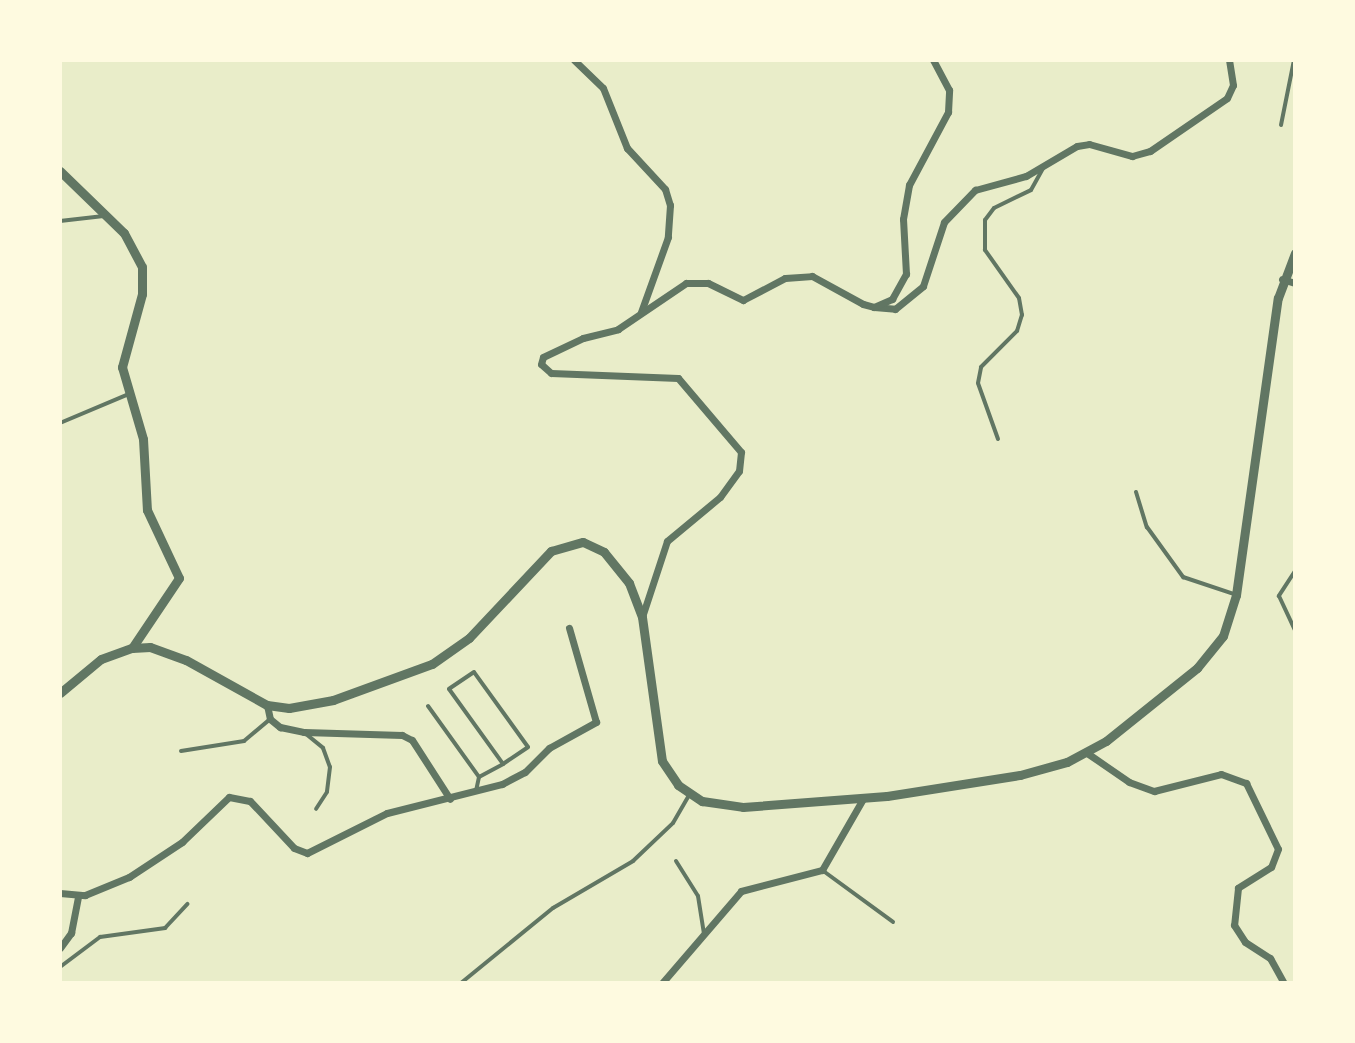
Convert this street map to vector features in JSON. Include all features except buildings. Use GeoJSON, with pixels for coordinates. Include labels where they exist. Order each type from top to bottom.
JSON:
{"type":"FeatureCollection","features":[{"type":"Feature","properties":{"kind":"street"},"geometry":{"type":"LineString","coordinates":[[574,60],[603,88],[627,148],[665,189],[670,205],[668,237],[641,315]]}},
{"type":"Feature","properties":{"kind":"street"},"geometry":{"type":"LineString","coordinates":[[874,307],[892,299],[903,283],[909,185],[948,112],[949,90],[933,60]]}},
{"type":"Feature","properties":{"kind":"street"},"geometry":{"type":"LineString","coordinates":[[642,617],[667,541],[720,497],[742,462],[736,444],[678,378],[551,373],[541,364],[549,352],[618,329],[686,283],[708,283],[743,300],[799,275],[824,281],[874,307],[895,309],[923,286],[944,222],[975,190],[1089,144],[1132,156],[1150,151],[1227,98],[1233,85],[1229,60]]}},
{"type":"Feature","properties":{"kind":"street"},"geometry":{"type":"LineString","coordinates":[[60,171],[131,243],[142,267],[142,294],[122,367],[143,439],[147,510],[179,578],[132,648]]}},
{"type":"Feature","properties":{"kind":"street"},"geometry":{"type":"LineString","coordinates":[[60,693],[101,659],[132,648],[168,652],[267,705],[289,708],[333,700],[432,664],[477,630],[551,551],[572,542],[594,546],[612,559],[629,583],[642,617],[658,747],[669,774],[689,795],[730,807],[864,797],[1020,775],[1087,753],[1211,654],[1223,636],[1236,595],[1282,279],[1295,253]]}},
{"type":"Feature","properties":{"kind":"street"},"geometry":{"type":"LineString","coordinates":[[1282,279],[1295,283]]}},
{"type":"Feature","properties":{"kind":"street"},"geometry":{"type":"LineString","coordinates":[[60,893],[78,896],[129,877],[182,842],[229,797],[250,801],[294,848],[307,853],[387,813],[476,794],[525,772],[549,748],[596,722],[569,628]]}},
{"type":"Feature","properties":{"kind":"street"},"geometry":{"type":"LineString","coordinates":[[267,705],[270,719],[304,732],[402,735],[412,740],[450,799]]}},
{"type":"Feature","properties":{"kind":"street"},"geometry":{"type":"LineString","coordinates":[[1087,753],[1129,782],[1154,791],[1221,774],[1246,783],[1278,849],[1271,867],[1238,888],[1234,925],[1245,942],[1270,958],[1284,983]]}},
{"type":"Feature","properties":{"kind":"street"},"geometry":{"type":"LineString","coordinates":[[665,981],[741,891],[822,870],[864,797]]}},
{"type":"Feature","properties":{"kind":"street"},"geometry":{"type":"LineString","coordinates":[[60,948],[71,933],[78,896]]}},
{"type":"Feature","properties":{"kind":"lane"},"geometry":{"type":"LineString","coordinates":[[1281,125],[1294,60]]}},
{"type":"Feature","properties":{"kind":"lane"},"geometry":{"type":"LineString","coordinates":[[998,439],[978,383],[981,367],[1017,331],[1022,315],[1019,298],[985,250],[985,220],[994,208],[1039,183],[1045,164]]}},
{"type":"Feature","properties":{"kind":"lane"},"geometry":{"type":"LineString","coordinates":[[60,221],[93,221],[106,215]]}},
{"type":"Feature","properties":{"kind":"lane"},"geometry":{"type":"LineString","coordinates":[[60,423],[129,394]]}},
{"type":"Feature","properties":{"kind":"lane"},"geometry":{"type":"LineString","coordinates":[[1136,492],[1147,527],[1183,577],[1236,595]]}},
{"type":"Feature","properties":{"kind":"lane"},"geometry":{"type":"LineString","coordinates":[[1295,571],[1279,596],[1295,631]]}},
{"type":"Feature","properties":{"kind":"lane"},"geometry":{"type":"LineString","coordinates":[[479,777],[503,764],[528,747],[474,672],[449,689],[503,764]]}},
{"type":"Feature","properties":{"kind":"lane"},"geometry":{"type":"LineString","coordinates":[[428,706],[479,777],[476,794]]}},
{"type":"Feature","properties":{"kind":"lane"},"geometry":{"type":"LineString","coordinates":[[181,751],[244,741],[270,719]]}},
{"type":"Feature","properties":{"kind":"lane"},"geometry":{"type":"LineString","coordinates":[[304,732],[323,748],[330,767],[327,792],[316,809]]}},
{"type":"Feature","properties":{"kind":"lane"},"geometry":{"type":"LineString","coordinates":[[461,983],[553,908],[633,861],[673,823],[689,795]]}},
{"type":"Feature","properties":{"kind":"lane"},"geometry":{"type":"LineString","coordinates":[[676,861],[698,896],[704,933]]}},
{"type":"Feature","properties":{"kind":"lane"},"geometry":{"type":"LineString","coordinates":[[822,870],[893,922]]}},
{"type":"Feature","properties":{"kind":"lane"},"geometry":{"type":"LineString","coordinates":[[60,967],[100,937],[165,928],[187,904]]}}]}
